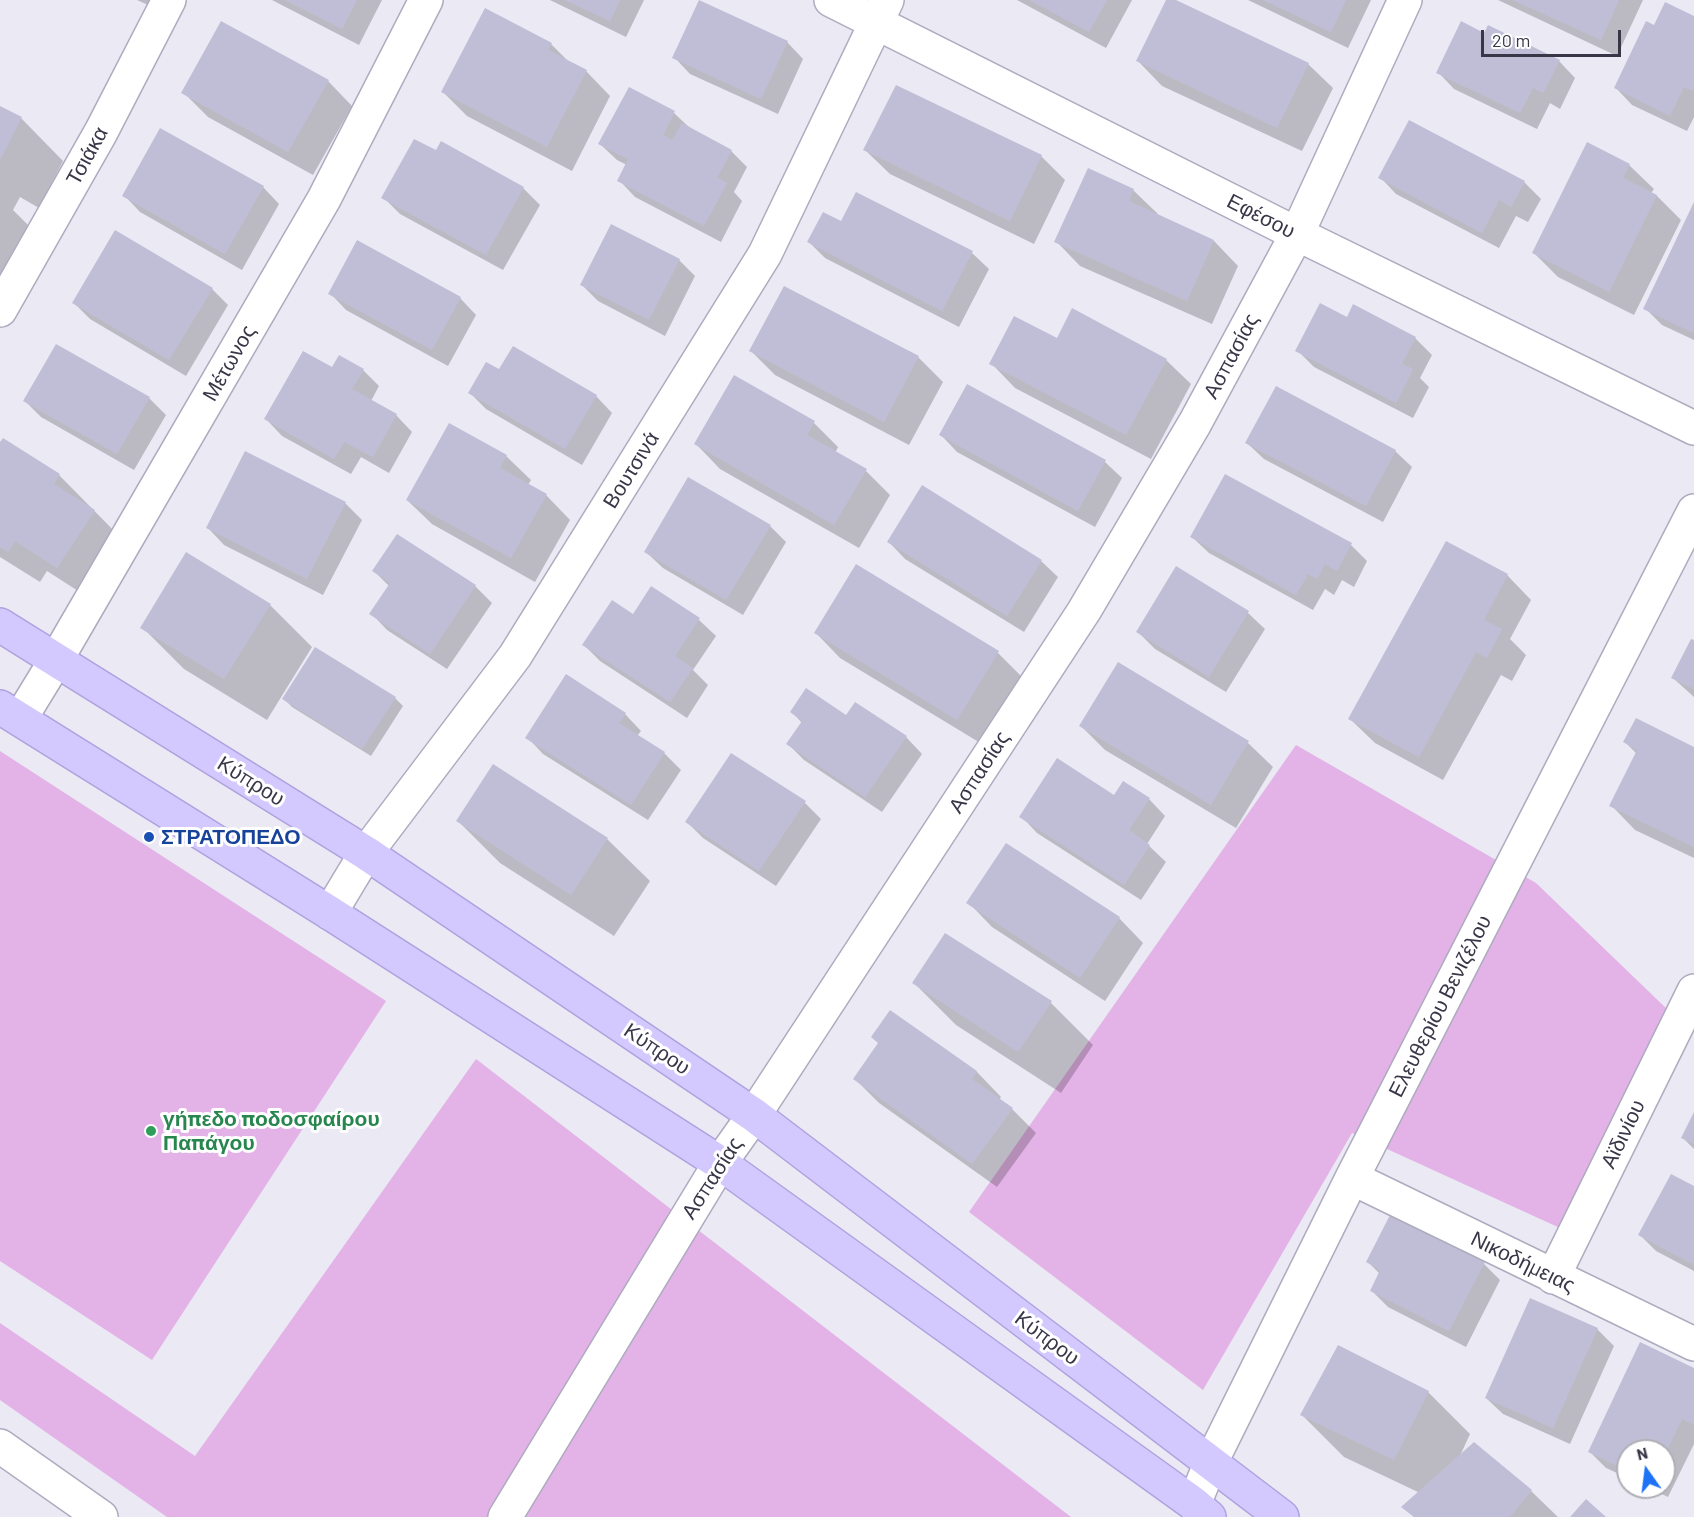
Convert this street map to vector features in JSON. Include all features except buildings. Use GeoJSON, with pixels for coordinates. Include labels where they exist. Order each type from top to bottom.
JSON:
{"type":"FeatureCollection","features":[{"type":"Feature","properties":{"kind":"street","name":"Τσιάκα"},"geometry":{"type":"LineString","coordinates":[[0,310],[101,132],[169,0]]}},
{"type":"Feature","properties":{"kind":"street","name":"Μέτωνος"},"geometry":{"type":"LineString","coordinates":[[10,713],[56,660],[324,199],[426,0]]}},
{"type":"Feature","properties":{"kind":"street","name":"Εφέσου"},"geometry":{"type":"LineString","coordinates":[[831,0],[881,12],[1297,234],[1694,428]]}},
{"type":"Feature","properties":{"kind":"street","name":"Ασπασίας"},"geometry":{"type":"LineString","coordinates":[[505,1517],[720,1163],[754,1115],[1084,611],[1195,423],[1297,234],[1405,0]]}},
{"type":"Feature","properties":{"kind":"street","name":"Βουτσινά"},"geometry":{"type":"LineString","coordinates":[[330,913],[366,853],[515,656],[759,264],[881,12]]}},
{"type":"Feature","properties":{"kind":"street","name":"Ελευθερίου Βενιζέλου"},"geometry":{"type":"LineString","coordinates":[[1201,1510],[1211,1462],[1352,1178],[1694,511]]}},
{"type":"Feature","properties":{"kind":"street","name":"Κύπρου"},"geometry":{"type":"LineString","coordinates":[[0,625],[366,853],[754,1115],[1282,1517]]}},
{"type":"Feature","properties":{"kind":"street"},"geometry":{"type":"LineString","coordinates":[[10,713],[330,913],[720,1163],[1201,1510]]}},
{"type":"Feature","properties":{"kind":"street","name":"Αϊδινίου"},"geometry":{"type":"LineString","coordinates":[[1553,1277],[1694,991]]}},
{"type":"Feature","properties":{"kind":"street","name":"Νικοδήμειας"},"geometry":{"type":"LineString","coordinates":[[1352,1178],[1694,1344]]}},
{"type":"Feature","properties":{"kind":"street"},"geometry":{"type":"LineString","coordinates":[[0,1446],[101,1517]]}},
{"type":"Feature","properties":{"kind":"shaded area"},"geometry":{"type":"Polygon","coordinates":[[[1296,745],[1536,883],[1669,1011],[1560,1228],[1352,1133],[1203,1390],[969,1212],[1296,745]]]}},
{"type":"Feature","properties":{"kind":"shaded area","name":"γήπεδο ποδοσφαίρου Παπάγου"},"geometry":{"type":"Polygon","coordinates":[[[0,751],[386,1001],[152,1360],[0,1261],[0,751]]]}},
{"type":"Feature","properties":{"kind":"shaded area"},"geometry":{"type":"Polygon","coordinates":[[[476,1059],[1071,1517],[167,1517],[0,1400],[0,1323],[195,1456],[476,1059]]]}},
{"type":"Feature","properties":{"kind":"place","name":"ΣΤΡΑΤΟΠΕΔΟ"},"geometry":{"type":"Point","coordinates":[149,837]}},
{"type":"Feature","properties":{"kind":"place","name":"γήπεδο ποδοσφαίρου Παπάγου"},"geometry":{"type":"Point","coordinates":[151,1131]}}]}
